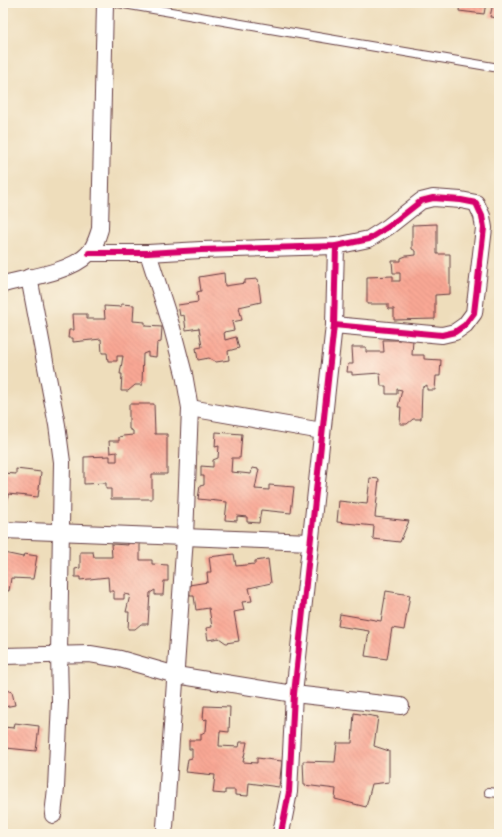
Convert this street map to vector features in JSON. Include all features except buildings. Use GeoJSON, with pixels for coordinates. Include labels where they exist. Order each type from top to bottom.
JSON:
{"type":"FeatureCollection","features":[{"type":"Feature","properties":{"kind":"street"},"geometry":{"type":"LineString","coordinates":[[3,284],[75,263],[89,253],[95,244],[100,229],[105,3]]}},
{"type":"Feature","properties":{"kind":"street"},"geometry":{"type":"LineString","coordinates":[[89,253],[148,253],[336,246],[369,239],[388,227],[421,201],[461,200],[476,203],[482,216],[484,228],[474,313],[464,325],[455,332],[442,335],[334,325]]}},
{"type":"Feature","properties":{"kind":"street"},"geometry":{"type":"LineString","coordinates":[[281,834],[289,792],[294,694],[334,325],[336,246]]}},
{"type":"Feature","properties":{"kind":"street"},"geometry":{"type":"LineString","coordinates":[[148,253],[172,328],[184,374],[190,408],[185,537],[165,827]]}},
{"type":"Feature","properties":{"kind":"street"},"geometry":{"type":"LineString","coordinates":[[29,277],[62,462],[60,534],[60,702],[53,815]]}},
{"type":"Feature","properties":{"kind":"street"},"geometry":{"type":"LineString","coordinates":[[190,408],[322,431]]}},
{"type":"Feature","properties":{"kind":"street"},"geometry":{"type":"LineString","coordinates":[[3,530],[60,534],[310,542]]}},
{"type":"Feature","properties":{"kind":"street"},"geometry":{"type":"LineString","coordinates":[[3,656],[90,654],[120,659],[176,675],[294,694],[401,706]]}},
{"type":"Feature","properties":{"kind":"lane"},"geometry":{"type":"LineString","coordinates":[[118,3],[499,68]]}},
{"type":"Feature","properties":{"kind":"lane"},"geometry":{"type":"LineString","coordinates":[[489,792],[499,793]]}},
{"type":"Feature","properties":{"kind":"cycle path"},"geometry":{"type":"LineString","coordinates":[[89,253],[148,253],[336,246],[369,239],[388,227],[421,201],[433,198],[461,200],[476,203],[482,216],[484,228],[474,313],[465,325],[455,332],[442,335],[334,325]]}},
{"type":"Feature","properties":{"kind":"cycle path"},"geometry":{"type":"LineString","coordinates":[[281,833],[289,792],[294,694],[334,325],[336,246]]}}]}
